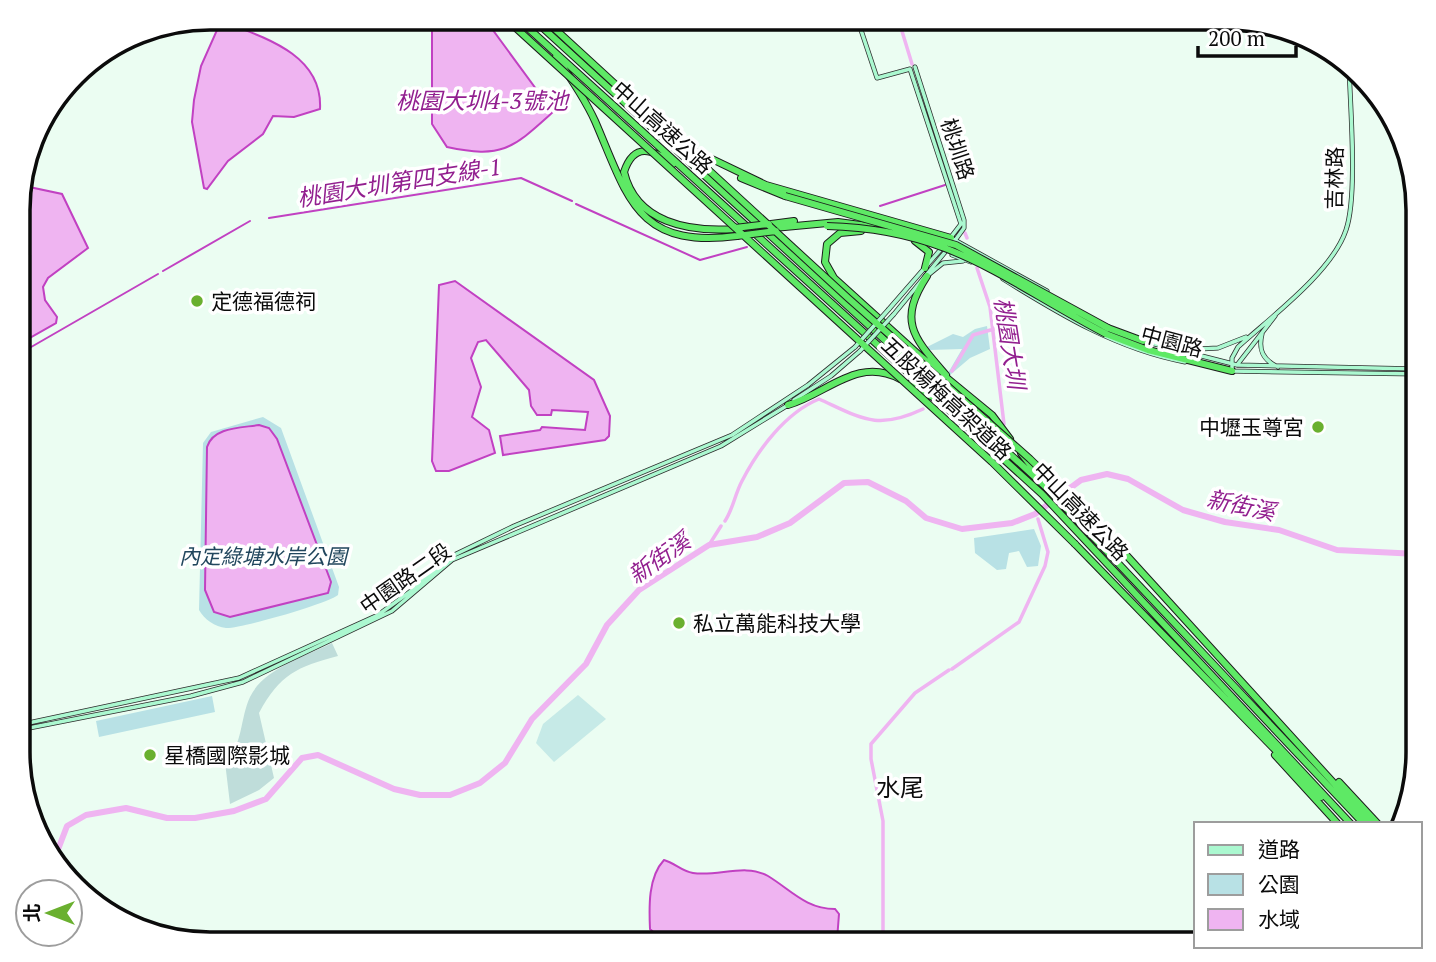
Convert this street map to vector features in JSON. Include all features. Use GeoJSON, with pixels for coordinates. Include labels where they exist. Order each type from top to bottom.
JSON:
{"type":"FeatureCollection","features":[{"type":"Feature","properties":{"kind":"highway","name":"五股楊梅高架道路"},"geometry":{"type":"LineString","coordinates":[[518,30],[982,454],[1075,544],[1347,822]]}},
{"type":"Feature","properties":{"kind":"highway","name":"中山高速公路"},"geometry":{"type":"LineString","coordinates":[[530,30],[1042,494],[1347,822]]}},
{"type":"Feature","properties":{"kind":"highway","name":"中山高速公路"},"geometry":{"type":"LineString","coordinates":[[545,30],[1062,502],[1362,822]]}},
{"type":"Feature","properties":{"kind":"highway","name":"五股楊梅高架道路"},"geometry":{"type":"LineString","coordinates":[[555,30],[1030,459],[1108,535],[1369,822]]}},
{"type":"Feature","properties":{"kind":"highway"},"geometry":{"type":"LineString","coordinates":[[549,47],[594,119],[626,196],[654,219],[693,233],[736,232],[813,223],[857,223],[951,242]]}},
{"type":"Feature","properties":{"kind":"highway"},"geometry":{"type":"LineString","coordinates":[[606,88],[689,148],[729,172],[785,196],[957,245],[1107,331],[1143,341]]}},
{"type":"Feature","properties":{"kind":"highway"},"geometry":{"type":"LineString","coordinates":[[689,148],[766,185],[951,242]]}},
{"type":"Feature","properties":{"kind":"highway"},"geometry":{"type":"LineString","coordinates":[[701,186],[651,150],[643,150],[628,161],[624,172],[634,197],[665,222],[689,229],[736,232]]}},
{"type":"Feature","properties":{"kind":"highway"},"geometry":{"type":"LineString","coordinates":[[775,227],[832,218],[893,222]]}},
{"type":"Feature","properties":{"kind":"highway"},"geometry":{"type":"LineString","coordinates":[[857,223],[943,251]]}},
{"type":"Feature","properties":{"kind":"highway"},"geometry":{"type":"LineString","coordinates":[[775,227],[827,226],[896,232],[955,250],[1107,331],[1156,352],[1234,368]]}},
{"type":"Feature","properties":{"kind":"highway"},"geometry":{"type":"LineString","coordinates":[[890,234],[854,231],[834,236],[825,249],[828,270],[919,355],[992,415],[1048,489]]}},
{"type":"Feature","properties":{"kind":"highway"},"geometry":{"type":"LineString","coordinates":[[914,240],[929,252],[925,268]]}},
{"type":"Feature","properties":{"kind":"highway"},"geometry":{"type":"LineString","coordinates":[[927,276],[909,310],[911,326],[923,347],[957,387]]}},
{"type":"Feature","properties":{"kind":"highway"},"geometry":{"type":"LineString","coordinates":[[788,404],[841,378],[864,372],[888,373],[944,404]]}},
{"type":"Feature","properties":{"kind":"highway"},"geometry":{"type":"LineString","coordinates":[[1262,736],[1287,771],[1336,822]]}},
{"type":"Feature","properties":{"kind":"highway"},"geometry":{"type":"LineString","coordinates":[[1300,745],[1376,822]]}},
{"type":"Feature","properties":{"kind":"main road","name":"桃圳路"},"geometry":{"type":"LineString","coordinates":[[861,30],[877,78],[913,68],[961,223],[951,242]]}},
{"type":"Feature","properties":{"kind":"main road","name":"吉林路"},"geometry":{"type":"LineString","coordinates":[[1234,368],[1281,309],[1334,253],[1346,231],[1351,203],[1349,79]]}},
{"type":"Feature","properties":{"kind":"main road"},"geometry":{"type":"LineString","coordinates":[[919,282],[951,242]]}},
{"type":"Feature","properties":{"kind":"main road","name":"中園路"},"geometry":{"type":"LineString","coordinates":[[951,242],[1010,269],[1070,306],[1143,341],[1170,350],[1234,368],[1406,372]]}},
{"type":"Feature","properties":{"kind":"main road"},"geometry":{"type":"LineString","coordinates":[[925,268],[943,251]]}},
{"type":"Feature","properties":{"kind":"main road","name":"中園路"},"geometry":{"type":"LineString","coordinates":[[943,251],[984,268],[1091,331],[1164,358],[1234,368],[1406,372]]}},
{"type":"Feature","properties":{"kind":"main road"},"geometry":{"type":"LineString","coordinates":[[919,282],[943,263],[965,261]]}},
{"type":"Feature","properties":{"kind":"main road","name":"中園路二段"},"geometry":{"type":"LineString","coordinates":[[432,575],[450,557],[514,526],[732,435],[808,385],[855,347],[925,268]]}},
{"type":"Feature","properties":{"kind":"main road","name":"中園路二段"},"geometry":{"type":"LineString","coordinates":[[30,726],[225,684],[331,639],[390,607],[453,560],[511,533],[721,446],[831,376],[860,351],[919,282]]}},
{"type":"Feature","properties":{"kind":"main road","name":"吉林路"},"geometry":{"type":"LineString","coordinates":[[1251,335],[1281,309]]}},
{"type":"Feature","properties":{"kind":"main road"},"geometry":{"type":"LineString","coordinates":[[1263,332],[1261,350],[1268,362],[1280,367]]}},
{"type":"Feature","properties":{"kind":"main road"},"geometry":{"type":"LineString","coordinates":[[1234,368],[1234,352],[1251,335]]}},
{"type":"Feature","properties":{"kind":"main road"},"geometry":{"type":"LineString","coordinates":[[1170,350],[1218,348],[1251,335]]}},
{"type":"Feature","properties":{"kind":"green space"},"geometry":{"type":"Polygon","coordinates":[[[987,326],[990,349],[970,358],[950,375],[948,373],[962,349],[930,350],[927,347],[953,334],[963,337],[975,329],[987,326]]]}},
{"type":"Feature","properties":{"kind":"green space","name":"內定綠塘水岸公園"},"geometry":{"type":"Polygon","coordinates":[[[263,417],[281,428],[339,587],[338,595],[283,615],[226,628],[210,622],[199,610],[203,443],[211,432],[263,417]]]}},
{"type":"Feature","properties":{"kind":"green space"},"geometry":{"type":"Polygon","coordinates":[[[1034,529],[1041,546],[1038,566],[1027,567],[1019,551],[1009,553],[1006,569],[997,570],[975,553],[974,538],[1034,529]]]}},
{"type":"Feature","properties":{"kind":"green space"},"geometry":{"type":"Polygon","coordinates":[[[212,696],[215,712],[99,737],[96,721],[212,696]]]}},
{"type":"Feature","properties":{"kind":"shaded area"},"geometry":{"type":"Polygon","coordinates":[[[332,643],[338,656],[311,664],[291,674],[274,689],[267,700],[259,713],[274,778],[259,790],[230,804],[225,762],[235,748],[247,705],[256,687],[286,664],[332,643]]]}},
{"type":"Feature","properties":{"kind":"shaded area"},"geometry":{"type":"Polygon","coordinates":[[[578,695],[606,719],[554,762],[536,743],[543,724],[578,695]]]}},
{"type":"Feature","properties":{"kind":"water"},"geometry":{"type":"Polygon","coordinates":[[[217,30],[245,30],[272,41],[301,61],[312,74],[318,90],[320,109],[294,117],[273,116],[263,134],[228,161],[207,189],[204,188],[192,122],[201,66],[217,30]]]}},
{"type":"Feature","properties":{"kind":"water","name":"桃園大圳4-3號池"},"geometry":{"type":"Polygon","coordinates":[[[432,30],[493,30],[553,112],[517,142],[495,151],[447,147],[432,124],[432,30]]]}},
{"type":"Feature","properties":{"kind":"water"},"geometry":{"type":"Polygon","coordinates":[[[31,187],[62,194],[88,248],[48,278],[43,287],[45,300],[57,317],[56,323],[30,338],[31,187]]]}},
{"type":"Feature","properties":{"kind":"water"},"geometry":{"type":"Polygon","coordinates":[[[455,281],[594,380],[610,416],[609,436],[605,440],[503,455],[500,436],[540,430],[542,427],[585,430],[588,412],[552,410],[551,415],[537,415],[531,406],[529,390],[486,340],[478,342],[471,358],[481,387],[472,417],[489,430],[495,453],[449,471],[436,471],[432,461],[439,285],[455,281]]]}},
{"type":"Feature","properties":{"kind":"water","name":"內定綠塘水岸公園"},"geometry":{"type":"Polygon","coordinates":[[[259,425],[269,428],[277,439],[331,582],[328,593],[230,617],[214,612],[205,590],[207,447],[210,440],[221,432],[259,425]]]}},
{"type":"Feature","properties":{"kind":"water"},"geometry":{"type":"Polygon","coordinates":[[[664,860],[693,873],[741,870],[759,872],[807,902],[835,909],[839,914],[838,932],[653,932],[650,929],[651,893],[664,860]]]}},
{"type":"Feature","properties":{"kind":"waterway","name":"桃園大圳"},"geometry":{"type":"LineString","coordinates":[[902,30],[912,64]]}},
{"type":"Feature","properties":{"kind":"waterway","name":"桃園大圳第四支線-1"},"geometry":{"type":"LineString","coordinates":[[269,218],[521,178],[572,201]]}},
{"type":"Feature","properties":{"kind":"waterway"},"geometry":{"type":"LineString","coordinates":[[880,206],[945,185]]}},
{"type":"Feature","properties":{"kind":"waterway","name":"桃園大圳第四支線-1"},"geometry":{"type":"LineString","coordinates":[[576,204],[700,260],[747,247]]}},
{"type":"Feature","properties":{"kind":"waterway","name":"桃園大圳第四支線-1"},"geometry":{"type":"LineString","coordinates":[[163,271],[250,221]]}},
{"type":"Feature","properties":{"kind":"waterway","name":"桃園大圳"},"geometry":{"type":"LineString","coordinates":[[965,233],[967,238]]}},
{"type":"Feature","properties":{"kind":"waterway","name":"桃園大圳"},"geometry":{"type":"LineString","coordinates":[[977,268],[990,307],[1004,424]]}},
{"type":"Feature","properties":{"kind":"waterway","name":"桃園大圳第四支線-1"},"geometry":{"type":"LineString","coordinates":[[30,348],[158,274]]}},
{"type":"Feature","properties":{"kind":"waterway"},"geometry":{"type":"LineString","coordinates":[[952,371],[973,335],[994,329]]}},
{"type":"Feature","properties":{"kind":"waterway"},"geometry":{"type":"LineString","coordinates":[[725,521],[756,457],[784,423],[807,405],[819,399],[858,416],[881,421],[907,416],[923,409]]}},
{"type":"Feature","properties":{"kind":"waterway","name":"新街溪"},"geometry":{"type":"LineString","coordinates":[[58,849],[67,826],[86,815],[126,808],[167,818],[195,818],[234,811],[266,799],[302,758],[318,755],[394,789],[420,795],[450,795],[480,783],[505,763],[532,719],[586,664],[607,625],[639,590],[709,545],[757,537],[790,523],[844,483],[868,482],[906,501],[926,518],[962,529],[1012,523],[1035,514],[1081,480],[1107,474],[1128,479],[1183,510],[1225,522],[1279,530],[1337,550],[1406,553]]}},
{"type":"Feature","properties":{"kind":"waterway","name":"桃園大圳"},"geometry":{"type":"LineString","coordinates":[[952,669],[1019,622],[1045,566],[1048,552],[1038,519]]}},
{"type":"Feature","properties":{"kind":"waterway"},"geometry":{"type":"LineString","coordinates":[[709,545],[721,526]]}},
{"type":"Feature","properties":{"kind":"waterway","name":"桃園大圳"},"geometry":{"type":"LineString","coordinates":[[883,932],[883,821],[871,759],[871,744],[915,693],[949,670]]}},
{"type":"Feature","properties":{"kind":"place","name":"定德福德祠"},"geometry":{"type":"Point","coordinates":[197,301]}},
{"type":"Feature","properties":{"kind":"place","name":"中壢玉尊宮"},"geometry":{"type":"Point","coordinates":[1318,427]}},
{"type":"Feature","properties":{"kind":"place","name":"私立萬能科技大學"},"geometry":{"type":"Point","coordinates":[679,623]}},
{"type":"Feature","properties":{"kind":"place","name":"星橋國際影城"},"geometry":{"type":"Point","coordinates":[150,755]}},
{"type":"Feature","properties":{"kind":"district","name":"水尾"},"geometry":{"type":"Point","coordinates":[900,787]}}]}
